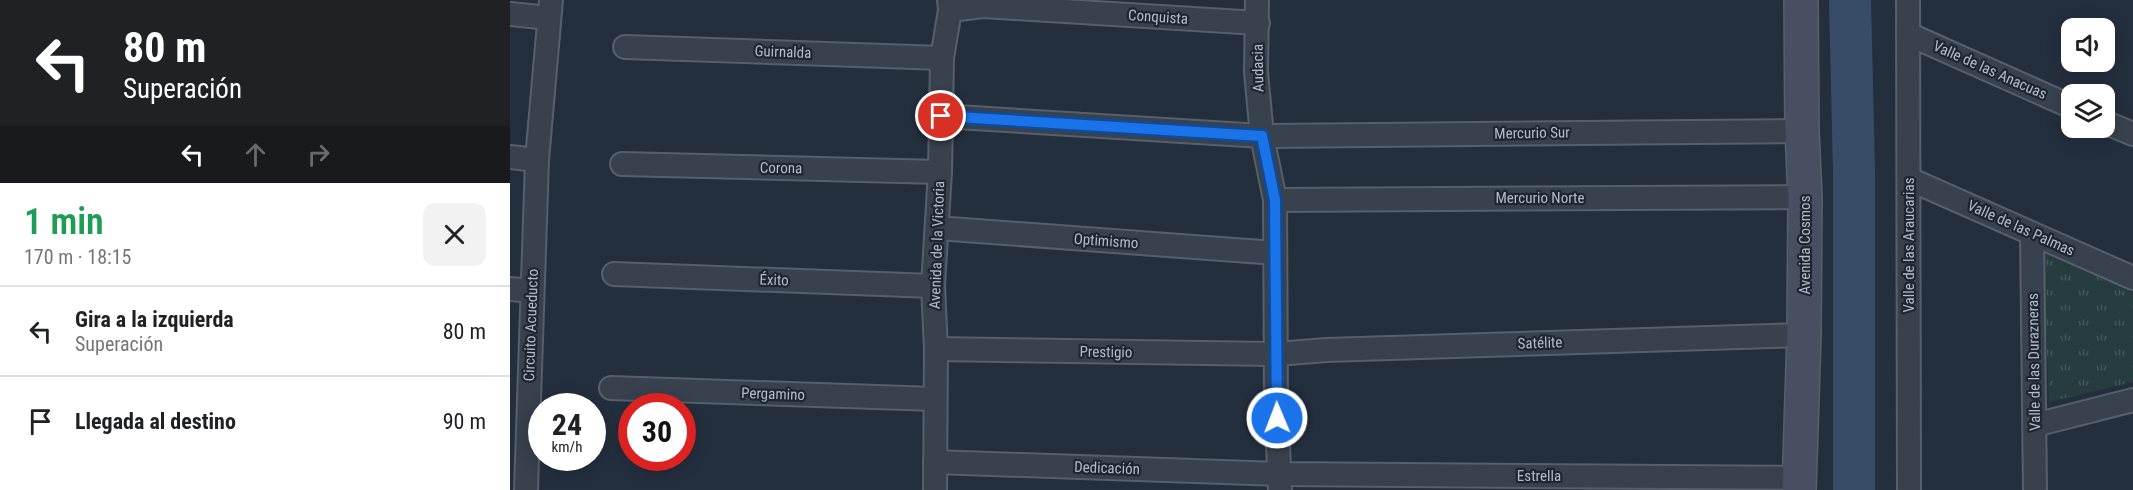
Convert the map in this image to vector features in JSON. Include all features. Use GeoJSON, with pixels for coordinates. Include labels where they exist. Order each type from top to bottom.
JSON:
{"type":"FeatureCollection","features":[{"type":"Feature","properties":{"kind":"street","name":"Audacia"},"geometry":{"type":"LineString","coordinates":[[1257,0],[1256,72],[1262,136],[1275,200],[1276,400],[1280,482]]}},
{"type":"Feature","properties":{"kind":"street","name":"Avenida Cosmos"},"geometry":{"type":"LineString","coordinates":[[1799,484],[1804,335],[1805,196],[1801,0]]}},
{"type":"Feature","properties":{"kind":"street","name":"Valle de las Araucarias"},"geometry":{"type":"LineString","coordinates":[[1908,0],[1909,490]]}},
{"type":"Feature","properties":{"kind":"street","name":"Conquista"},"geometry":{"type":"LineString","coordinates":[[950,5],[983,3],[1258,23]]}},
{"type":"Feature","properties":{"kind":"street","name":"Avenida de la Victoria"},"geometry":{"type":"LineString","coordinates":[[935,490],[936,349],[933,286],[940,172],[942,58],[950,5]]}},
{"type":"Feature","properties":{"kind":"street"},"geometry":{"type":"LineString","coordinates":[[510,14],[550,9]]}},
{"type":"Feature","properties":{"kind":"street","name":"Circuito Acueducto"},"geometry":{"type":"LineString","coordinates":[[526,490],[519,430],[521,290],[537,160],[550,9]]}},
{"type":"Feature","properties":{"kind":"street","name":"Valle de las Anacuas"},"geometry":{"type":"LineString","coordinates":[[1908,34],[2061,102]]}},
{"type":"Feature","properties":{"kind":"street","name":"Guirnalda"},"geometry":{"type":"LineString","coordinates":[[625,47],[942,58]]}},
{"type":"Feature","properties":{"kind":"street","name":"Mercurio Sur"},"geometry":{"type":"LineString","coordinates":[[941,116],[1262,136],[1802,131]]}},
{"type":"Feature","properties":{"kind":"street"},"geometry":{"type":"LineString","coordinates":[[2115,127],[2133,134]]}},
{"type":"Feature","properties":{"kind":"street"},"geometry":{"type":"LineString","coordinates":[[510,157],[537,160]]}},
{"type":"Feature","properties":{"kind":"street","name":"Corona"},"geometry":{"type":"LineString","coordinates":[[622,164],[940,172]]}},
{"type":"Feature","properties":{"kind":"street","name":"Valle de las Palmas"},"geometry":{"type":"LineString","coordinates":[[1909,179],[2133,278]]}},
{"type":"Feature","properties":{"kind":"street","name":"Mercurio Norte"},"geometry":{"type":"LineString","coordinates":[[1275,200],[1805,196]]}},
{"type":"Feature","properties":{"kind":"street","name":"Optimismo"},"geometry":{"type":"LineString","coordinates":[[937,228],[1275,253]]}},
{"type":"Feature","properties":{"kind":"street","name":"Valle de las Durazneras"},"geometry":{"type":"LineString","coordinates":[[2032,234],[2035,490]]}},
{"type":"Feature","properties":{"kind":"street","name":"Éxito"},"geometry":{"type":"LineString","coordinates":[[614,273],[933,286]]}},
{"type":"Feature","properties":{"kind":"street","name":"Satélite"},"geometry":{"type":"LineString","coordinates":[[1277,354],[1326,350],[1804,335]]}},
{"type":"Feature","properties":{"kind":"street","name":"Prestigio"},"geometry":{"type":"LineString","coordinates":[[936,349],[1277,354]]}},
{"type":"Feature","properties":{"kind":"street","name":"Pergamino"},"geometry":{"type":"LineString","coordinates":[[611,388],[935,399]]}},
{"type":"Feature","properties":{"kind":"street"},"geometry":{"type":"LineString","coordinates":[[2035,425],[2133,400]]}},
{"type":"Feature","properties":{"kind":"street","name":"Dedicación"},"geometry":{"type":"LineString","coordinates":[[935,462],[1280,482]]}},
{"type":"Feature","properties":{"kind":"street","name":"Estrella"},"geometry":{"type":"LineString","coordinates":[[1280,482],[1799,484]]}},
{"type":"Feature","properties":{"kind":"green space"},"geometry":{"type":"Polygon","coordinates":[[[2043,252],[2133,293],[2133,382],[2049,402],[2043,252]]]}},
{"type":"Feature","properties":{"kind":"waterway"},"geometry":{"type":"LineString","coordinates":[[1850,0],[1854,173],[1854,490]]}},
{"type":"Feature","properties":{"kind":"route"},"geometry":{"type":"LineString","coordinates":[[941,116],[1262,136],[1275,200],[1277,418]]}}]}
